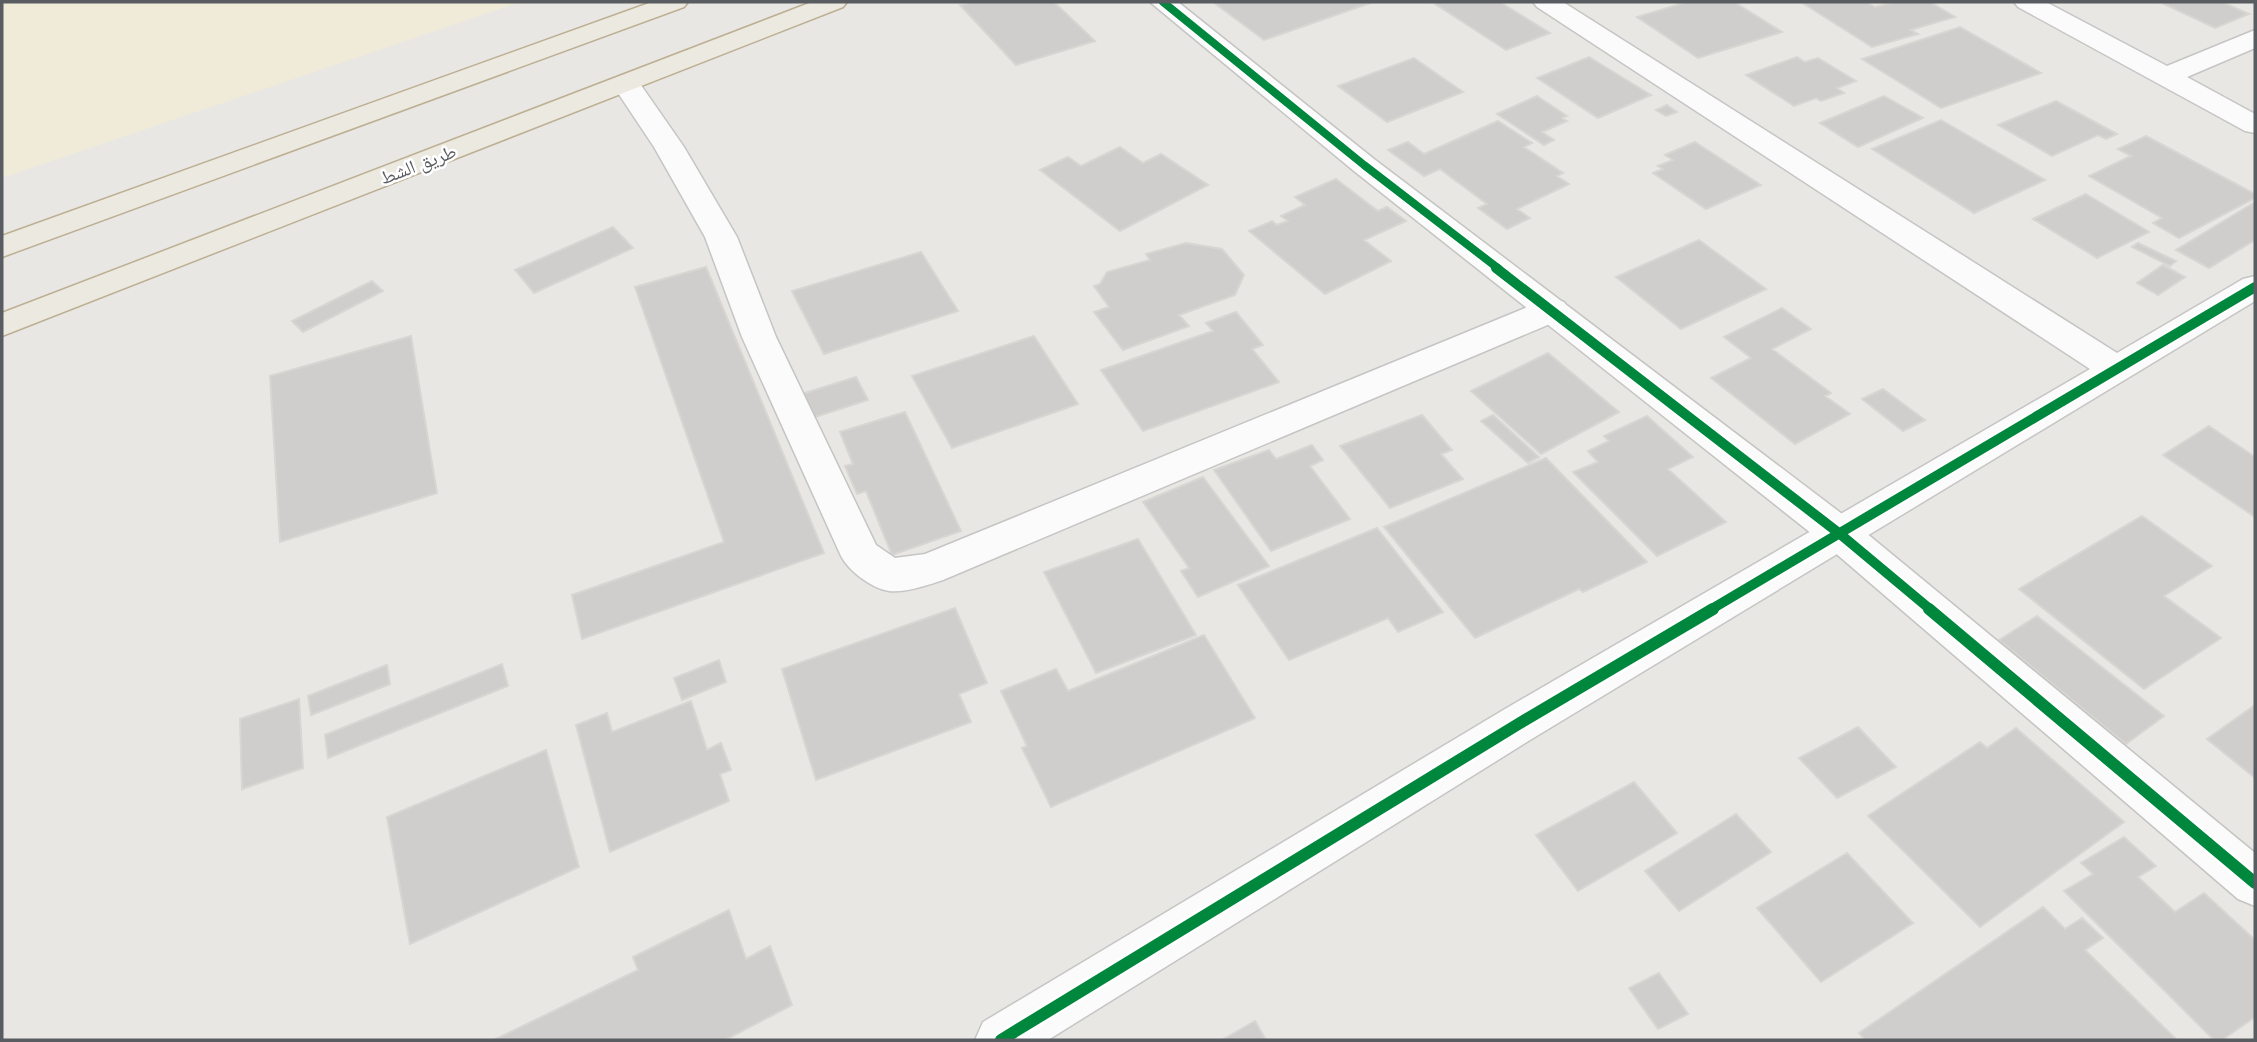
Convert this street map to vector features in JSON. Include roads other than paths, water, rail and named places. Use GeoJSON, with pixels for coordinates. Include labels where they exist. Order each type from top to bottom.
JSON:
{"type":"FeatureCollection","features":[{"type":"Feature","properties":{"kind":"highway"},"geometry":{"type":"LineString","coordinates":[[2,247],[675,2]]}},
{"type":"Feature","properties":{"kind":"highway","name":"طريق الشط"},"geometry":{"type":"LineString","coordinates":[[2,325],[834,2]]}},
{"type":"Feature","properties":{"kind":"street"},"geometry":{"type":"LineString","coordinates":[[1163,2],[1364,165],[1840,534],[2255,883]]}},
{"type":"Feature","properties":{"kind":"street"},"geometry":{"type":"LineString","coordinates":[[1546,2],[2115,368]]}},
{"type":"Feature","properties":{"kind":"street"},"geometry":{"type":"LineString","coordinates":[[2027,2],[2255,125]]}},
{"type":"Feature","properties":{"kind":"street"},"geometry":{"type":"LineString","coordinates":[[2165,77],[2255,38]]}},
{"type":"Feature","properties":{"kind":"street"},"geometry":{"type":"LineString","coordinates":[[626,84],[669,147],[721,237],[759,337],[860,556],[890,575],[929,569],[1552,310]]}},
{"type":"Feature","properties":{"kind":"street"},"geometry":{"type":"LineString","coordinates":[[1001,1040],[1520,723],[2255,287]]}}]}
